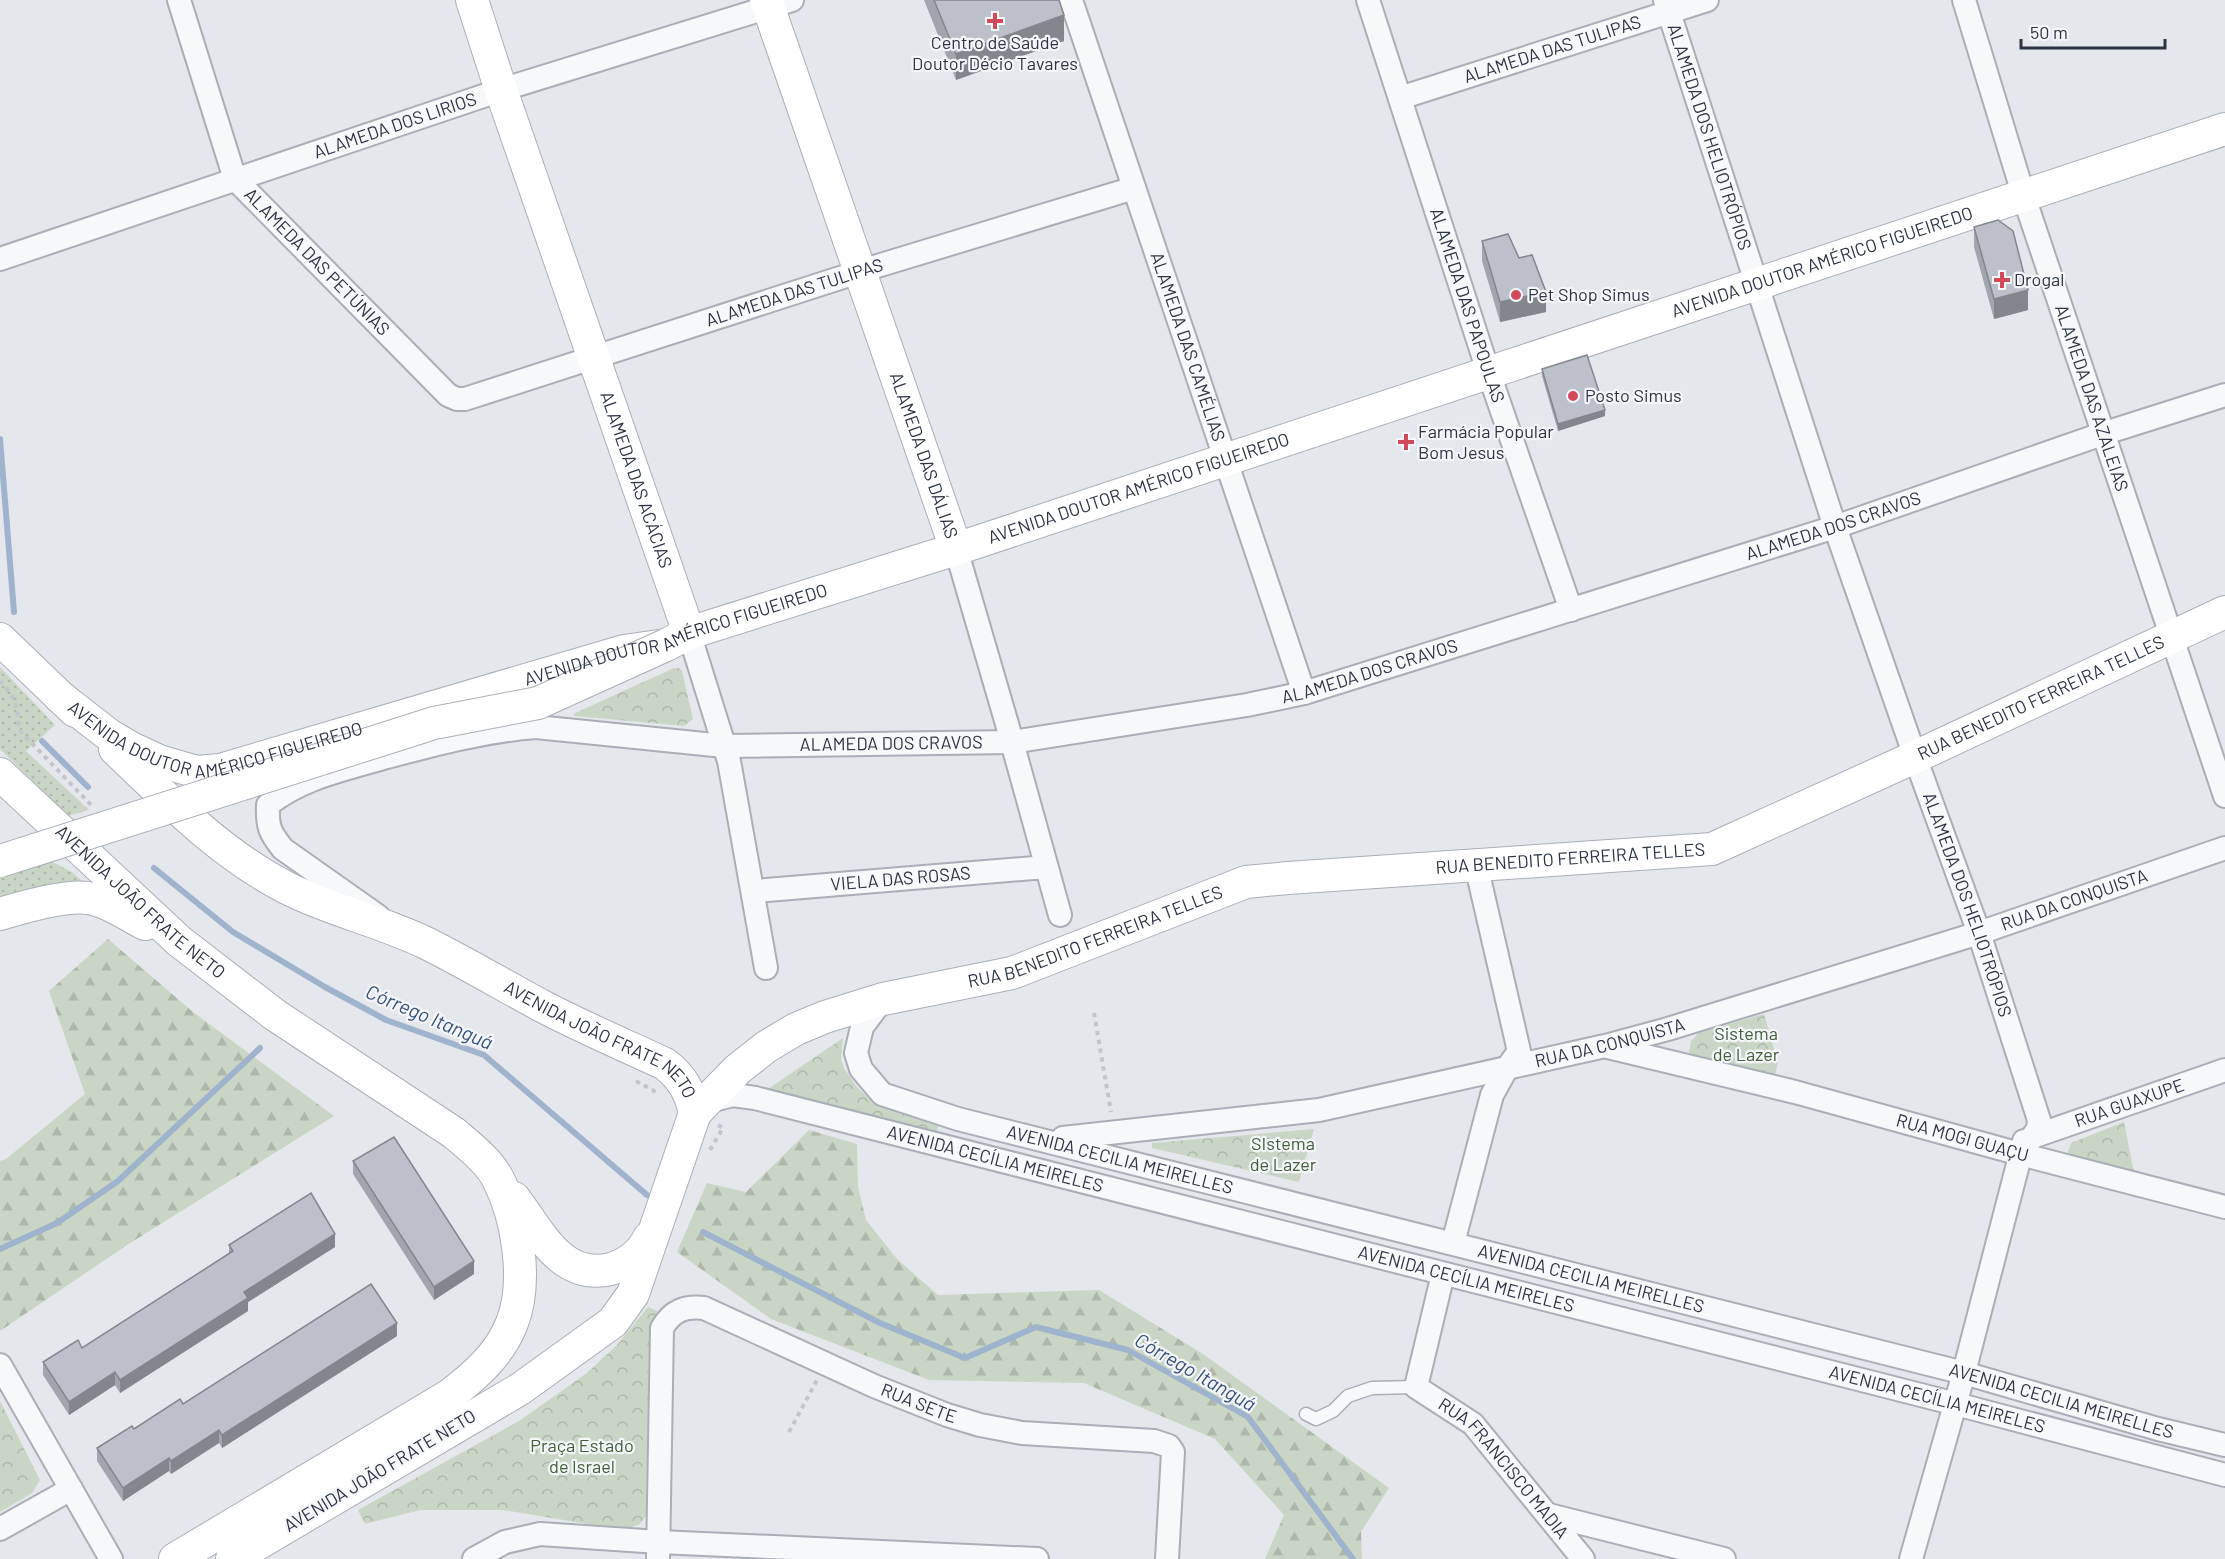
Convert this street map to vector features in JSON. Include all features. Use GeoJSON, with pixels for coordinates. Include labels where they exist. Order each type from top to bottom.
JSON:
{"type":"FeatureCollection","features":[{"type":"Feature","properties":{"kind":"main road","name":"ALAMEDA DAS ACÁCIAS"},"geometry":{"type":"LineString","coordinates":[[472,0],[593,358],[678,639]]}},
{"type":"Feature","properties":{"kind":"main road","name":"ALAMEDA DAS DÁLIAS"},"geometry":{"type":"LineString","coordinates":[[776,2],[859,272],[956,549]]}},
{"type":"Feature","properties":{"kind":"main road","name":"AVENIDA DOUTOR AMÉRICO FIGUEIREDO"},"geometry":{"type":"LineString","coordinates":[[60,697],[109,735],[159,761],[197,772],[220,770],[624,651],[678,639],[2225,129]]}},
{"type":"Feature","properties":{"kind":"main road","name":"RUA BENEDITO FERREIRA TELLES"},"geometry":{"type":"LineString","coordinates":[[700,1108],[738,1069],[766,1047],[796,1029],[825,1017],[883,999],[1012,973],[1246,882],[1712,849],[2225,612]]}},
{"type":"Feature","properties":{"kind":"main road","name":"AVENIDA JOÃO FRATE NETO"},"geometry":{"type":"LineString","coordinates":[[0,639],[162,794],[229,851],[285,887],[311,900],[397,929],[544,1007],[665,1064],[685,1084],[700,1108],[633,1293],[613,1322],[520,1389],[232,1559]]}},
{"type":"Feature","properties":{"kind":"main road"},"geometry":{"type":"LineString","coordinates":[[0,861],[434,723],[538,703],[678,639]]}},
{"type":"Feature","properties":{"kind":"main road","name":"AVENIDA JOÃO FRATE NETO"},"geometry":{"type":"LineString","coordinates":[[0,774],[179,941],[275,1014],[454,1133],[471,1147],[498,1178],[517,1238],[519,1293],[513,1322],[485,1366],[450,1395],[175,1559]]}},
{"type":"Feature","properties":{"kind":"main road"},"geometry":{"type":"LineString","coordinates":[[0,915],[42,903],[87,898],[100,901],[179,941]]}},
{"type":"Feature","properties":{"kind":"main road"},"geometry":{"type":"LineString","coordinates":[[498,1178],[548,1246],[563,1259],[588,1271],[617,1267],[638,1255],[662,1213]]}},
{"type":"Feature","properties":{"kind":"street","name":"ALAMEDA DAS PETÚNIAS"},"geometry":{"type":"LineString","coordinates":[[179,0],[235,179],[448,394],[457,399]]}},
{"type":"Feature","properties":{"kind":"street","name":"ALAMEDA DAS CAMÉLIAS"},"geometry":{"type":"LineString","coordinates":[[1071,0],[1304,693]]}},
{"type":"Feature","properties":{"kind":"street","name":"ALAMEDA DAS PAPOULAS"},"geometry":{"type":"LineString","coordinates":[[1368,0],[1488,371],[1571,610]]}},
{"type":"Feature","properties":{"kind":"street","name":"ALAMEDA DAS TULIPAS"},"geometry":{"type":"LineString","coordinates":[[1400,99],[1667,6],[1707,0]]}},
{"type":"Feature","properties":{"kind":"street","name":"ALAMEDA DAS AZALEIAS"},"geometry":{"type":"LineString","coordinates":[[1964,0],[2024,197],[2225,796]]}},
{"type":"Feature","properties":{"kind":"street","name":"ALAMEDA DOS LIRIOS"},"geometry":{"type":"LineString","coordinates":[[0,260],[501,90],[776,2]]}},
{"type":"Feature","properties":{"kind":"street","name":"ALAMEDA DOS HELIOTRÓPIOS"},"geometry":{"type":"LineString","coordinates":[[1667,6],[1835,527],[1979,933],[2039,1120],[2035,1136],[2020,1154]]}},
{"type":"Feature","properties":{"kind":"street","name":"ALAMEDA DAS TULIPAS"},"geometry":{"type":"LineString","coordinates":[[457,399],[465,399],[859,272],[1134,188]]}},
{"type":"Feature","properties":{"kind":"street","name":"ALAMEDA DOS CRAVOS"},"geometry":{"type":"LineString","coordinates":[[397,929],[283,849],[267,823],[268,805],[283,792],[330,773],[480,734],[536,727],[724,746],[1012,742],[1247,705],[1304,693],[1835,527],[2102,434],[2225,395]]}},
{"type":"Feature","properties":{"kind":"street","name":"ALAMEDA DAS DÁLIAS"},"geometry":{"type":"LineString","coordinates":[[956,549],[1060,915]]}},
{"type":"Feature","properties":{"kind":"street","name":"ALAMEDA DAS ACÁCIAS"},"geometry":{"type":"LineString","coordinates":[[678,639],[724,746],[754,891],[766,968]]}},
{"type":"Feature","properties":{"kind":"street","name":"RUA DA CONQUISTA"},"geometry":{"type":"LineString","coordinates":[[1046,1140],[1319,1110],[1605,1046],[1668,1029],[1979,933],[2225,848]]}},
{"type":"Feature","properties":{"kind":"street"},"geometry":{"type":"LineString","coordinates":[[1453,1243],[1492,1095],[1519,1051],[1476,865]]}},
{"type":"Feature","properties":{"kind":"street","name":"VIELA DAS ROSAS"},"geometry":{"type":"LineString","coordinates":[[754,891],[1046,867]]}},
{"type":"Feature","properties":{"kind":"street","name":"AVENIDA CECILIA MEIRELLES"},"geometry":{"type":"LineString","coordinates":[[883,999],[862,1027],[856,1053],[861,1069],[882,1094],[958,1119],[1964,1374],[2158,1429],[2225,1445]]}},
{"type":"Feature","properties":{"kind":"street","name":"RUA MOGI GUAÇU"},"geometry":{"type":"LineString","coordinates":[[1668,1029],[1676,1051],[1684,1060],[1699,1069]]}},
{"type":"Feature","properties":{"kind":"street","name":"RUA MOGI GUAÇU"},"geometry":{"type":"LineString","coordinates":[[1605,1046],[1795,1092],[2225,1207]]}},
{"type":"Feature","properties":{"kind":"street","name":"RUA GUAXUPE"},"geometry":{"type":"LineString","coordinates":[[2035,1136],[2225,1070]]}},
{"type":"Feature","properties":{"kind":"street","name":"ALAMEDA DOS HELIOTRÓPIOS"},"geometry":{"type":"LineString","coordinates":[[1911,1559],[1956,1404],[2020,1154],[2030,1124],[2030,1092]]}},
{"type":"Feature","properties":{"kind":"street","name":"AVENIDA CECÍLIA MEIRELES"},"geometry":{"type":"LineString","coordinates":[[700,1108],[733,1095],[755,1098],[1956,1404],[2225,1475]]}},
{"type":"Feature","properties":{"kind":"street"},"geometry":{"type":"LineString","coordinates":[[950,1147],[958,1119]]}},
{"type":"Feature","properties":{"kind":"street"},"geometry":{"type":"LineString","coordinates":[[1416,1387],[1443,1274]]}},
{"type":"Feature","properties":{"kind":"street","name":"RUA SETE"},"geometry":{"type":"LineString","coordinates":[[658,1551],[662,1328],[676,1311],[690,1307],[704,1308],[874,1386],[947,1415],[980,1425],[1022,1433],[1155,1441],[1169,1446],[1173,1452],[1167,1559]]}},
{"type":"Feature","properties":{"kind":"street"},"geometry":{"type":"LineString","coordinates":[[0,1365],[111,1559]]}},
{"type":"Feature","properties":{"kind":"street","name":"RUA FRANCISCO MADIA"},"geometry":{"type":"LineString","coordinates":[[1416,1387],[1473,1424],[1583,1559]]}},
{"type":"Feature","properties":{"kind":"street"},"geometry":{"type":"LineString","coordinates":[[0,1529],[71,1489]]}},
{"type":"Feature","properties":{"kind":"street"},"geometry":{"type":"LineString","coordinates":[[1549,1515],[1724,1559]]}},
{"type":"Feature","properties":{"kind":"street"},"geometry":{"type":"LineString","coordinates":[[474,1559],[505,1542],[540,1534],[658,1551],[1037,1559]]}},
{"type":"Feature","properties":{"kind":"lane"},"geometry":{"type":"LineString","coordinates":[[1306,1414],[1316,1419],[1333,1411],[1348,1396],[1372,1388],[1416,1387]]}},
{"type":"Feature","properties":{"kind":"path"},"geometry":{"type":"LineString","coordinates":[[0,681],[8,689],[16,704],[17,723],[21,732],[93,808]]}},
{"type":"Feature","properties":{"kind":"path"},"geometry":{"type":"LineString","coordinates":[[1094,1012],[1114,1134]]}},
{"type":"Feature","properties":{"kind":"path"},"geometry":{"type":"LineString","coordinates":[[634,1079],[700,1108],[723,1128],[706,1158]]}},
{"type":"Feature","properties":{"kind":"path"},"geometry":{"type":"LineString","coordinates":[[789,1432],[826,1362]]}},
{"type":"Feature","properties":{"kind":"green space"},"geometry":{"type":"Polygon","coordinates":[[[0,667],[55,725],[26,751],[89,810],[68,816],[0,749],[0,667]]]}},
{"type":"Feature","properties":{"kind":"green space"},"geometry":{"type":"Polygon","coordinates":[[[674,668],[682,671],[693,719],[684,726],[573,714],[674,668]]]}},
{"type":"Feature","properties":{"kind":"green space"},"geometry":{"type":"Polygon","coordinates":[[[41,856],[72,872],[91,889],[0,906],[0,870],[41,856]]]}},
{"type":"Feature","properties":{"kind":"green space"},"geometry":{"type":"Polygon","coordinates":[[[108,939],[193,1012],[334,1116],[127,1245],[0,1331],[0,1161],[6,1159],[85,1094],[49,991],[108,939]]]}},
{"type":"Feature","properties":{"kind":"green space","name":"Sistema de Lazer"},"geometry":{"type":"Polygon","coordinates":[[[1764,1014],[1778,1063],[1775,1075],[1699,1060],[1689,1052],[1691,1041],[1699,1033],[1764,1014]]]}},
{"type":"Feature","properties":{"kind":"green space"},"geometry":{"type":"Polygon","coordinates":[[[843,1038],[841,1060],[856,1086],[874,1104],[939,1123],[936,1134],[768,1089],[843,1038]]]}},
{"type":"Feature","properties":{"kind":"green space"},"geometry":{"type":"Polygon","coordinates":[[[2124,1122],[2134,1173],[2072,1159],[2068,1152],[2071,1143],[2124,1122]]]}},
{"type":"Feature","properties":{"kind":"green space","name":"SIstema de Lazer"},"geometry":{"type":"Polygon","coordinates":[[[1314,1129],[1299,1182],[1152,1148],[1152,1143],[1314,1129]]]}},
{"type":"Feature","properties":{"kind":"green space"},"geometry":{"type":"Polygon","coordinates":[[[809,1130],[857,1144],[858,1187],[866,1220],[897,1259],[938,1295],[1099,1290],[1203,1354],[1389,1488],[1361,1532],[1362,1559],[1265,1559],[1284,1515],[1215,1439],[1084,1383],[929,1380],[771,1319],[677,1252],[707,1183],[746,1192],[809,1130]]]}},
{"type":"Feature","properties":{"kind":"green space","name":"Praça Estado de Israel"},"geometry":{"type":"Polygon","coordinates":[[[648,1307],[657,1311],[649,1341],[646,1516],[640,1524],[624,1530],[503,1510],[420,1510],[365,1524],[358,1510],[519,1421],[587,1373],[617,1345],[648,1307]]]}},
{"type":"Feature","properties":{"kind":"green space"},"geometry":{"type":"Polygon","coordinates":[[[0,1401],[40,1480],[32,1493],[0,1512],[0,1401]]]}},
{"type":"Feature","properties":{"kind":"building"},"geometry":{"type":"Polygon","coordinates":[[[934,0],[1059,0],[1064,15],[956,54],[934,0]]]}},
{"type":"Feature","properties":{"kind":"building","name":"Drogal"},"geometry":{"type":"Polygon","coordinates":[[[1998,220],[2013,231],[2028,290],[1994,299],[1974,227],[1998,220]]]}},
{"type":"Feature","properties":{"kind":"building"},"geometry":{"type":"Polygon","coordinates":[[[1508,234],[1519,258],[1532,255],[1546,292],[1500,302],[1482,241],[1508,234]]]}},
{"type":"Feature","properties":{"kind":"building","name":"Posto Simus"},"geometry":{"type":"Polygon","coordinates":[[[1587,355],[1605,410],[1558,424],[1542,369],[1587,355]]]}},
{"type":"Feature","properties":{"kind":"building"},"geometry":{"type":"Polygon","coordinates":[[[394,1137],[474,1261],[434,1287],[353,1161],[394,1137]]]}},
{"type":"Feature","properties":{"kind":"building"},"geometry":{"type":"Polygon","coordinates":[[[311,1193],[335,1234],[244,1292],[248,1298],[120,1380],[115,1372],[69,1402],[43,1362],[78,1340],[82,1348],[233,1251],[229,1245],[311,1193]]]}},
{"type":"Feature","properties":{"kind":"building"},"geometry":{"type":"Polygon","coordinates":[[[371,1284],[397,1323],[222,1435],[219,1430],[171,1461],[169,1458],[123,1488],[97,1448],[132,1426],[134,1429],[180,1399],[183,1404],[371,1284]]]}},
{"type":"Feature","properties":{"kind":"waterway","name":"Córrego Itanguá"},"geometry":{"type":"LineString","coordinates":[[0,439],[14,612]]}},
{"type":"Feature","properties":{"kind":"waterway","name":"Córrego Itanguá"},"geometry":{"type":"LineString","coordinates":[[42,741],[88,787]]}},
{"type":"Feature","properties":{"kind":"waterway","name":"Córrego Itanguá"},"geometry":{"type":"LineString","coordinates":[[154,868],[233,932],[325,987],[386,1020],[484,1055],[647,1195]]}},
{"type":"Feature","properties":{"kind":"waterway"},"geometry":{"type":"LineString","coordinates":[[0,1249],[57,1223],[118,1181],[260,1048]]}},
{"type":"Feature","properties":{"kind":"waterway","name":"Córrego Itanguá"},"geometry":{"type":"LineString","coordinates":[[703,1232],[880,1323],[965,1358],[1036,1327],[1128,1350],[1248,1417],[1353,1559]]}},
{"type":"Feature","properties":{"kind":"place","name":"Centro de Saúde Doutor Décio Tavares"},"geometry":{"type":"Point","coordinates":[995,21]}},
{"type":"Feature","properties":{"kind":"place","name":"Drogal"},"geometry":{"type":"Point","coordinates":[2002,280]}},
{"type":"Feature","properties":{"kind":"place","name":"Pet Shop Simus"},"geometry":{"type":"Point","coordinates":[1516,295]}},
{"type":"Feature","properties":{"kind":"place","name":"Posto Simus"},"geometry":{"type":"Point","coordinates":[1573,396]}},
{"type":"Feature","properties":{"kind":"place","name":"Farmácia Popular Bom Jesus"},"geometry":{"type":"Point","coordinates":[1406,442]}}]}
